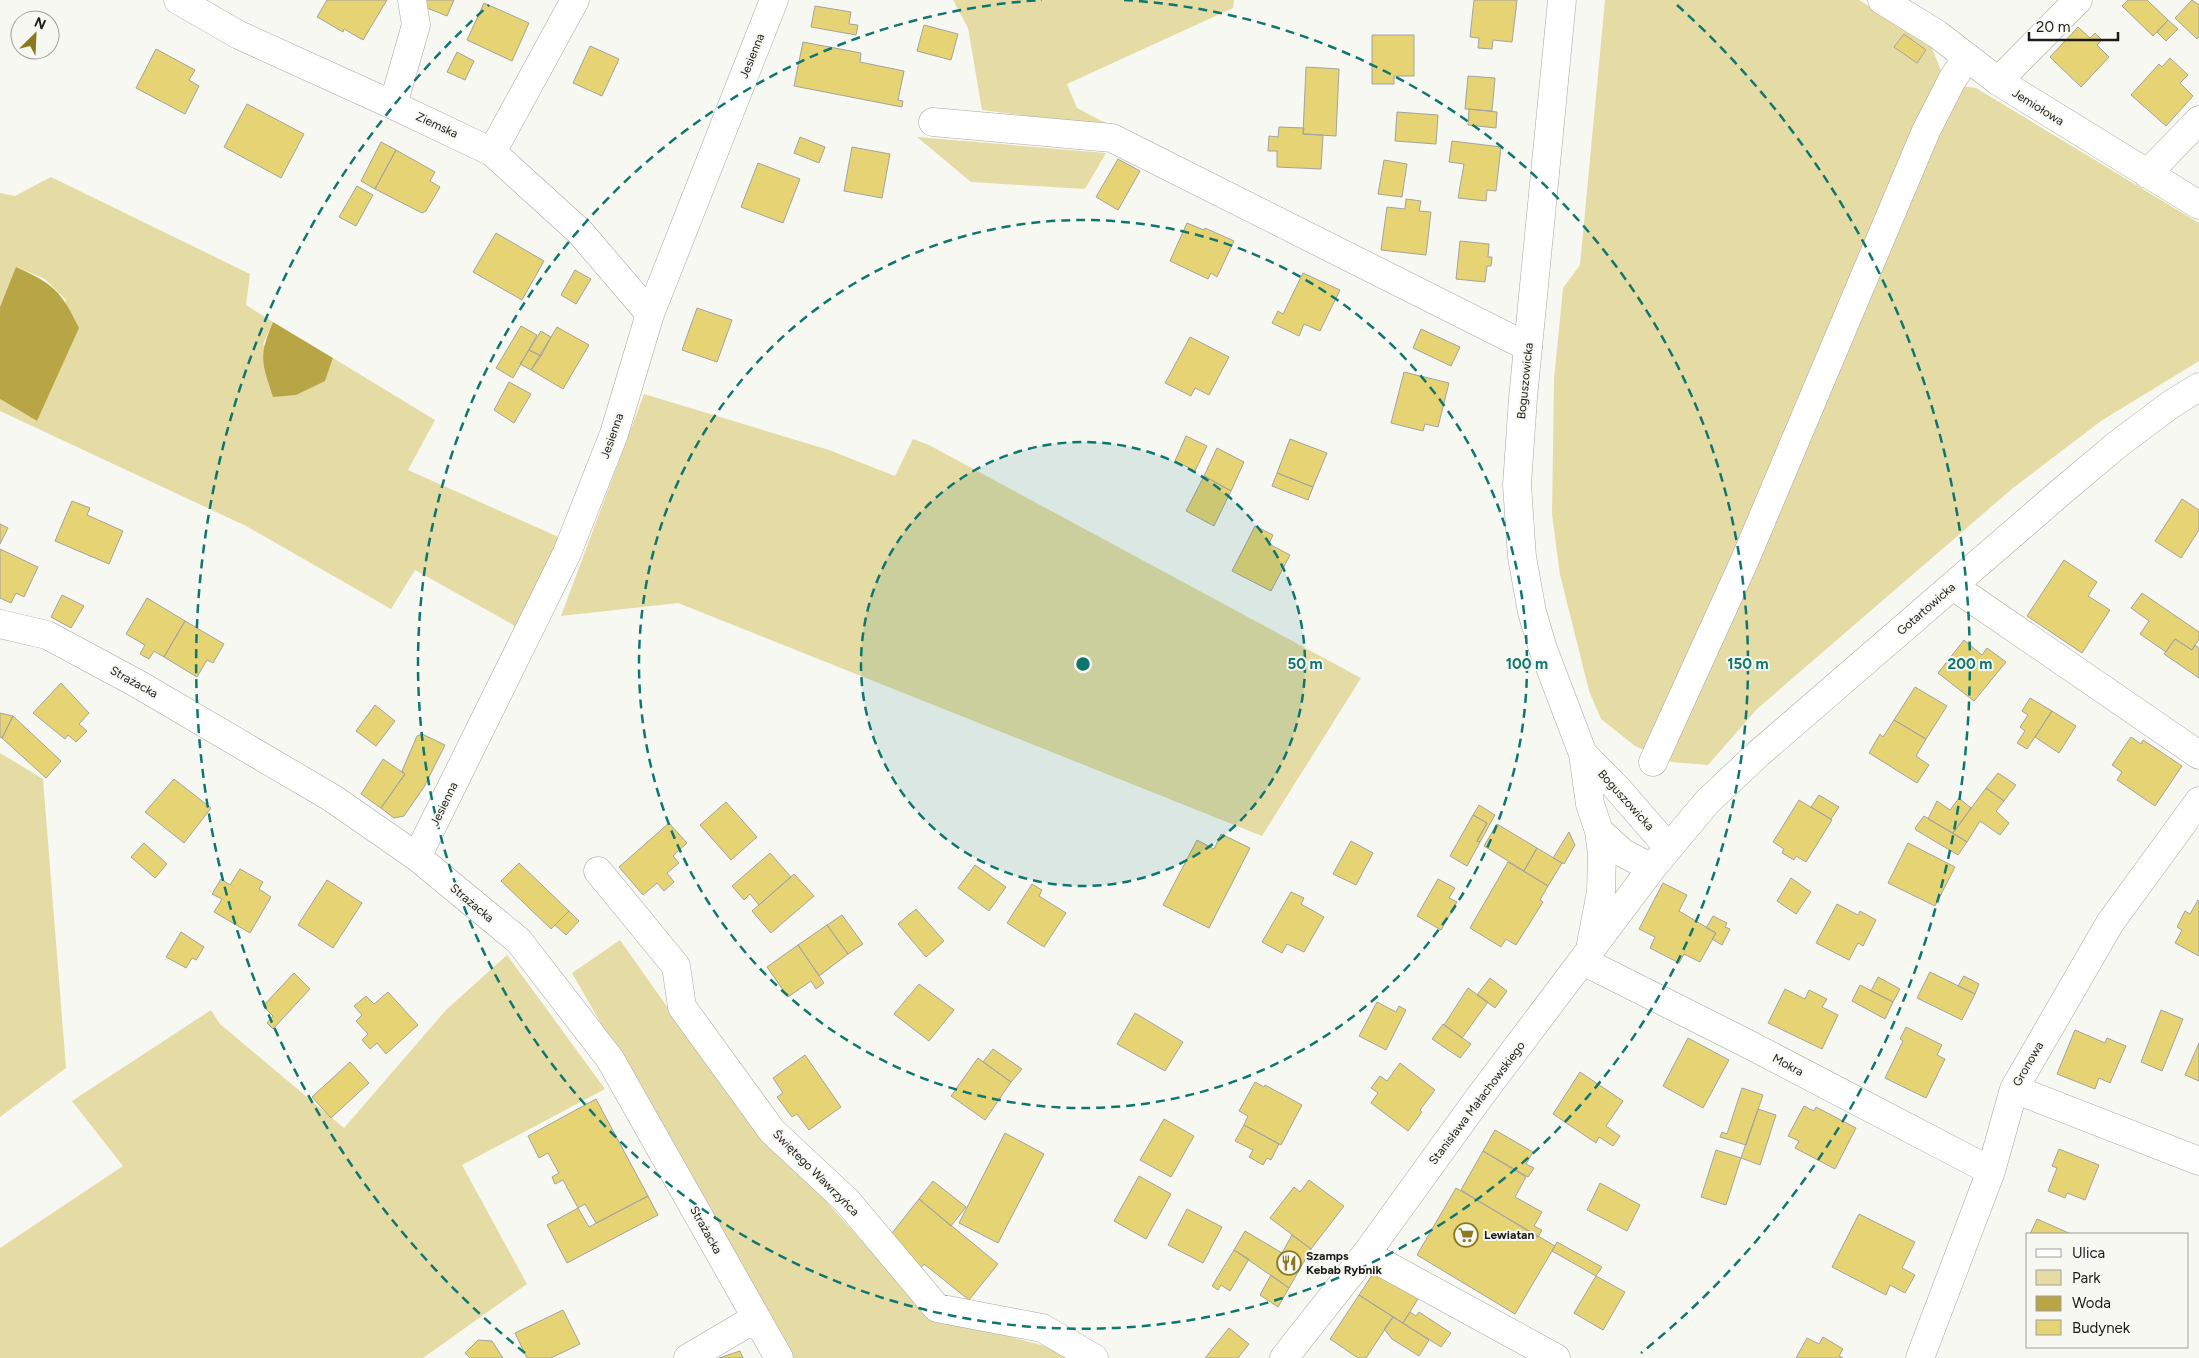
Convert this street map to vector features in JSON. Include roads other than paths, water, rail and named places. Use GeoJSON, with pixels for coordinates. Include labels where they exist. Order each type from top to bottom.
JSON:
{"type":"FeatureCollection","features":[{"type":"Feature","properties":{"kind":"street","name":"Ziemska"},"geometry":{"type":"LineString","coordinates":[[178,0],[239,35],[393,104],[492,152],[580,232],[650,314]]}},
{"type":"Feature","properties":{"kind":"street"},"geometry":{"type":"LineString","coordinates":[[393,104],[416,25],[412,0]]}},
{"type":"Feature","properties":{"kind":"street"},"geometry":{"type":"LineString","coordinates":[[492,152],[575,0]]}},
{"type":"Feature","properties":{"kind":"street","name":"Jesienna"},"geometry":{"type":"LineString","coordinates":[[417,857],[568,553],[614,434],[650,314],[774,0]]}},
{"type":"Feature","properties":{"kind":"street","name":"Boguszowicka"},"geometry":{"type":"LineString","coordinates":[[1562,0],[1519,438],[1517,485],[1522,557],[1532,612],[1543,649],[1583,754],[1590,804],[1598,831],[1603,873],[1601,892],[1586,957]]}},
{"type":"Feature","properties":{"kind":"street","name":"Jemiołowa"},"geometry":{"type":"LineString","coordinates":[[1882,0],[1938,34],[1998,81],[2199,205]]}},
{"type":"Feature","properties":{"kind":"street"},"geometry":{"type":"LineString","coordinates":[[1998,81],[2078,0]]}},
{"type":"Feature","properties":{"kind":"street"},"geometry":{"type":"LineString","coordinates":[[1653,762],[1744,562],[1926,131],[1952,80],[1967,57]]}},
{"type":"Feature","properties":{"kind":"street"},"geometry":{"type":"LineString","coordinates":[[2147,174],[2199,120]]}},
{"type":"Feature","properties":{"kind":"street"},"geometry":{"type":"LineString","coordinates":[[933,122],[1112,138],[1528,347]]}},
{"type":"Feature","properties":{"kind":"street","name":"Gotartowicka"},"geometry":{"type":"LineString","coordinates":[[1660,857],[1721,788],[2118,444],[2170,405],[2199,387]]}},
{"type":"Feature","properties":{"kind":"street"},"geometry":{"type":"LineString","coordinates":[[1953,586],[2199,755]]}},
{"type":"Feature","properties":{"kind":"street","name":"Strażacka"},"geometry":{"type":"LineString","coordinates":[[0,624],[48,635],[138,684],[332,798],[417,857],[519,942],[610,1059],[779,1358]]}},
{"type":"Feature","properties":{"kind":"street","name":"Boguszowicka"},"geometry":{"type":"LineString","coordinates":[[1583,754],[1616,787],[1660,857]]}},
{"type":"Feature","properties":{"kind":"street","name":"Gronowa"},"geometry":{"type":"LineString","coordinates":[[1920,1358],[1991,1171],[2014,1088],[2110,924],[2199,801]]}},
{"type":"Feature","properties":{"kind":"street"},"geometry":{"type":"LineString","coordinates":[[1598,831],[1623,853],[1660,857]]}},
{"type":"Feature","properties":{"kind":"street","name":"Stanisława Małachowskiego"},"geometry":{"type":"LineString","coordinates":[[1284,1358],[1366,1254],[1478,1099],[1660,857]]}},
{"type":"Feature","properties":{"kind":"street","name":"Świętego Wawrzyńca"},"geometry":{"type":"LineString","coordinates":[[598,871],[676,966],[682,1007],[772,1131],[847,1201],[937,1308],[1042,1328],[1094,1358]]}},
{"type":"Feature","properties":{"kind":"street","name":"Mokra"},"geometry":{"type":"LineString","coordinates":[[1586,957],[1991,1171]]}},
{"type":"Feature","properties":{"kind":"street"},"geometry":{"type":"LineString","coordinates":[[2014,1088],[2199,1161]]}},
{"type":"Feature","properties":{"kind":"street"},"geometry":{"type":"LineString","coordinates":[[1366,1254],[1556,1358]]}},
{"type":"Feature","properties":{"kind":"street"},"geometry":{"type":"LineString","coordinates":[[688,1358],[756,1318]]}},
{"type":"Feature","properties":{"kind":"water"},"geometry":{"type":"Polygon","coordinates":[[[16,267],[39,278],[55,290],[67,305],[79,328],[37,421],[0,399],[0,307],[16,267]]]}},
{"type":"Feature","properties":{"kind":"water"},"geometry":{"type":"Polygon","coordinates":[[[273,322],[333,358],[325,381],[296,395],[273,397],[263,360],[265,344],[273,322]]]}},
{"type":"Feature","properties":{"kind":"place","name":"Lewiatan"},"geometry":{"type":"Point","coordinates":[1466,1235]}},
{"type":"Feature","properties":{"kind":"place","name":"Szamps Kebab Rybnik"},"geometry":{"type":"Point","coordinates":[1289,1263]}}]}
